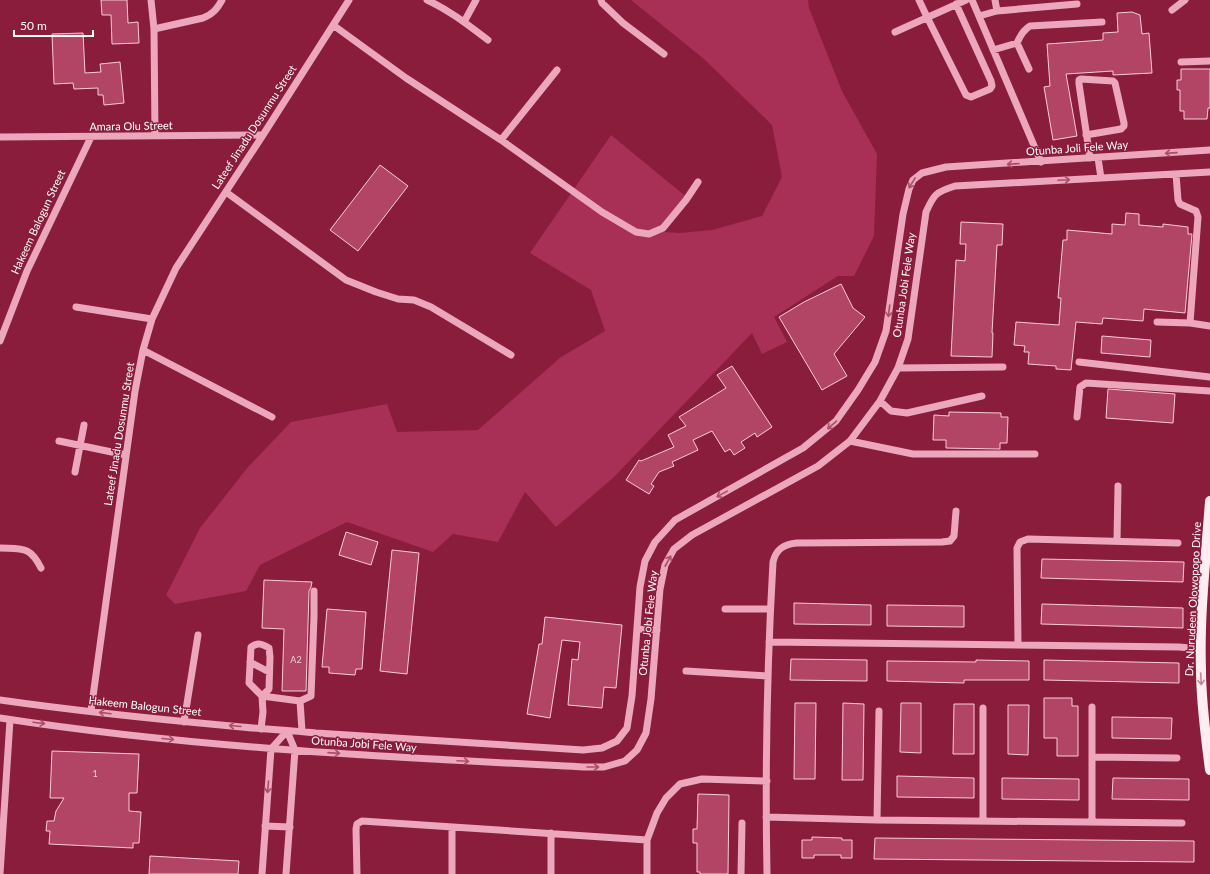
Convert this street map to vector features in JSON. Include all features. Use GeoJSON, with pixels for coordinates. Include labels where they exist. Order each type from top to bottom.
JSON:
{"type":"FeatureCollection","features":[{"type":"Feature","properties":{"kind":"main road","name":"Dr. Nurudeen Olowopopo Drive"},"geometry":{"type":"LineString","coordinates":[[1210,501],[1201,649],[1202,704],[1210,770]]}},
{"type":"Feature","properties":{"kind":"street"},"geometry":{"type":"LineString","coordinates":[[151,0],[154,29],[155,136]]}},
{"type":"Feature","properties":{"kind":"street"},"geometry":{"type":"LineString","coordinates":[[154,29],[211,15],[222,0]]}},
{"type":"Feature","properties":{"kind":"street","name":"Lateef Jinadu Dosunmu Street"},"geometry":{"type":"LineString","coordinates":[[91,711],[135,391],[152,319],[176,268],[349,0]]}},
{"type":"Feature","properties":{"kind":"street"},"geometry":{"type":"LineString","coordinates":[[427,0],[439,2],[488,40]]}},
{"type":"Feature","properties":{"kind":"street"},"geometry":{"type":"LineString","coordinates":[[464,22],[476,0]]}},
{"type":"Feature","properties":{"kind":"street"},"geometry":{"type":"LineString","coordinates":[[601,0],[602,3],[623,23],[664,54]]}},
{"type":"Feature","properties":{"kind":"street"},"geometry":{"type":"LineString","coordinates":[[920,0],[927,18],[966,95],[971,97],[990,89],[992,86],[956,4]]}},
{"type":"Feature","properties":{"kind":"street"},"geometry":{"type":"LineString","coordinates":[[895,32],[966,0]]}},
{"type":"Feature","properties":{"kind":"street"},"geometry":{"type":"LineString","coordinates":[[972,0],[1041,162]]}},
{"type":"Feature","properties":{"kind":"street"},"geometry":{"type":"LineString","coordinates":[[995,0],[997,11]]}},
{"type":"Feature","properties":{"kind":"street"},"geometry":{"type":"LineString","coordinates":[[1172,10],[1185,0]]}},
{"type":"Feature","properties":{"kind":"street"},"geometry":{"type":"LineString","coordinates":[[979,16],[997,11],[1077,4]]}},
{"type":"Feature","properties":{"kind":"street"},"geometry":{"type":"LineString","coordinates":[[993,50],[1017,43],[1025,29],[1030,26],[1102,22]]}},
{"type":"Feature","properties":{"kind":"street"},"geometry":{"type":"LineString","coordinates":[[333,25],[406,78],[501,140],[602,212],[636,232],[649,234],[663,228],[686,200],[698,182]]}},
{"type":"Feature","properties":{"kind":"street"},"geometry":{"type":"LineString","coordinates":[[1017,43],[1029,69]]}},
{"type":"Feature","properties":{"kind":"street"},"geometry":{"type":"LineString","coordinates":[[1181,62],[1210,61]]}},
{"type":"Feature","properties":{"kind":"street"},"geometry":{"type":"LineString","coordinates":[[501,140],[557,70]]}},
{"type":"Feature","properties":{"kind":"street"},"geometry":{"type":"LineString","coordinates":[[1086,135],[1121,129],[1124,126],[1116,83],[1113,81],[1079,80],[1086,135],[1090,158]]}},
{"type":"Feature","properties":{"kind":"street","name":"Amara Olu Street"},"geometry":{"type":"LineString","coordinates":[[0,137],[263,135]]}},
{"type":"Feature","properties":{"kind":"street","name":"Hakeem Balogun Street"},"geometry":{"type":"LineString","coordinates":[[0,341],[27,271],[91,137]]}},
{"type":"Feature","properties":{"kind":"street","name":"Otunba Joli Fele Way"},"geometry":{"type":"LineString","coordinates":[[946,167],[1210,150]]}},
{"type":"Feature","properties":{"kind":"street"},"geometry":{"type":"LineString","coordinates":[[1098,158],[1101,178],[1210,172]]}},
{"type":"Feature","properties":{"kind":"street","name":"Otunba Jobi Fele Way"},"geometry":{"type":"LineString","coordinates":[[288,731],[583,750],[602,748],[617,741],[627,728],[632,696],[640,587],[645,561],[655,542],[675,520],[803,448],[836,421],[858,390],[875,362],[886,331],[898,244],[909,189],[913,180],[922,173],[946,167]]}},
{"type":"Feature","properties":{"kind":"street"},"geometry":{"type":"LineString","coordinates":[[1176,174],[1178,200],[1180,204],[1196,211],[1198,217],[1190,323]]}},
{"type":"Feature","properties":{"kind":"street","name":"Otunba Jobi Fele Way"},"geometry":{"type":"LineString","coordinates":[[271,749],[369,756],[584,767],[604,767],[625,761],[637,750],[646,733],[651,699],[660,589],[664,565],[674,549],[692,535],[818,466],[850,441],[880,401],[898,368],[908,339],[926,212],[932,198],[940,191],[955,186],[1101,178]]}},
{"type":"Feature","properties":{"kind":"street"},"geometry":{"type":"LineString","coordinates":[[226,192],[346,280],[398,299],[414,300],[431,307],[511,355]]}},
{"type":"Feature","properties":{"kind":"street"},"geometry":{"type":"LineString","coordinates":[[76,307],[152,319]]}},
{"type":"Feature","properties":{"kind":"street"},"geometry":{"type":"LineString","coordinates":[[1156,322],[1190,323],[1210,326]]}},
{"type":"Feature","properties":{"kind":"street"},"geometry":{"type":"LineString","coordinates":[[144,350],[272,417]]}},
{"type":"Feature","properties":{"kind":"street"},"geometry":{"type":"LineString","coordinates":[[1079,362],[1210,377]]}},
{"type":"Feature","properties":{"kind":"street"},"geometry":{"type":"LineString","coordinates":[[898,368],[1003,367]]}},
{"type":"Feature","properties":{"kind":"street"},"geometry":{"type":"LineString","coordinates":[[1077,417],[1080,387],[1086,383],[1210,391]]}},
{"type":"Feature","properties":{"kind":"street"},"geometry":{"type":"LineString","coordinates":[[880,401],[891,411],[907,413],[982,396]]}},
{"type":"Feature","properties":{"kind":"street"},"geometry":{"type":"LineString","coordinates":[[75,472],[84,425]]}},
{"type":"Feature","properties":{"kind":"street"},"geometry":{"type":"LineString","coordinates":[[59,441],[126,455]]}},
{"type":"Feature","properties":{"kind":"street"},"geometry":{"type":"LineString","coordinates":[[850,441],[913,454],[1035,454]]}},
{"type":"Feature","properties":{"kind":"street"},"geometry":{"type":"LineString","coordinates":[[1116,541],[1118,486]]}},
{"type":"Feature","properties":{"kind":"street"},"geometry":{"type":"LineString","coordinates":[[767,874],[766,817],[768,676],[770,609],[774,554],[789,543],[797,542],[950,541],[954,536],[956,510]]}},
{"type":"Feature","properties":{"kind":"street"},"geometry":{"type":"LineString","coordinates":[[1018,645],[1017,548],[1020,542],[1028,539],[1178,543]]}},
{"type":"Feature","properties":{"kind":"street"},"geometry":{"type":"LineString","coordinates":[[0,548],[28,551],[36,559],[41,568]]}},
{"type":"Feature","properties":{"kind":"street"},"geometry":{"type":"LineString","coordinates":[[262,696],[269,690],[270,657],[268,648],[263,644],[255,644],[251,647],[249,683],[262,696],[300,701],[311,696],[314,591]]}},
{"type":"Feature","properties":{"kind":"street"},"geometry":{"type":"LineString","coordinates":[[726,609],[770,609]]}},
{"type":"Feature","properties":{"kind":"street"},"geometry":{"type":"LineString","coordinates":[[638,629],[657,630]]}},
{"type":"Feature","properties":{"kind":"street"},"geometry":{"type":"LineString","coordinates":[[184,722],[198,635]]}},
{"type":"Feature","properties":{"kind":"street"},"geometry":{"type":"LineString","coordinates":[[769,642],[1179,647],[1201,649]]}},
{"type":"Feature","properties":{"kind":"street"},"geometry":{"type":"LineString","coordinates":[[250,662],[269,672]]}},
{"type":"Feature","properties":{"kind":"street"},"geometry":{"type":"LineString","coordinates":[[686,671],[768,676]]}},
{"type":"Feature","properties":{"kind":"street"},"geometry":{"type":"LineString","coordinates":[[261,729],[263,712],[262,696]]}},
{"type":"Feature","properties":{"kind":"street","name":"Hakeem Balogun Street"},"geometry":{"type":"LineString","coordinates":[[0,700],[184,722],[288,731]]}},
{"type":"Feature","properties":{"kind":"street"},"geometry":{"type":"LineString","coordinates":[[300,701],[302,731]]}},
{"type":"Feature","properties":{"kind":"street"},"geometry":{"type":"LineString","coordinates":[[1092,707],[1092,822]]}},
{"type":"Feature","properties":{"kind":"street"},"geometry":{"type":"LineString","coordinates":[[983,708],[983,820]]}},
{"type":"Feature","properties":{"kind":"street"},"geometry":{"type":"LineString","coordinates":[[877,820],[879,711]]}},
{"type":"Feature","properties":{"kind":"street"},"geometry":{"type":"LineString","coordinates":[[0,718],[141,736],[271,749]]}},
{"type":"Feature","properties":{"kind":"street"},"geometry":{"type":"LineString","coordinates":[[0,874],[10,720]]}},
{"type":"Feature","properties":{"kind":"street"},"geometry":{"type":"LineString","coordinates":[[262,874],[271,749],[288,731],[295,750],[286,874]]}},
{"type":"Feature","properties":{"kind":"street"},"geometry":{"type":"LineString","coordinates":[[1092,757],[1178,758]]}},
{"type":"Feature","properties":{"kind":"street"},"geometry":{"type":"LineString","coordinates":[[647,874],[647,840],[657,813],[666,798],[680,784],[702,779],[767,781]]}},
{"type":"Feature","properties":{"kind":"street"},"geometry":{"type":"LineString","coordinates":[[766,817],[877,820],[1182,823]]}},
{"type":"Feature","properties":{"kind":"street"},"geometry":{"type":"LineString","coordinates":[[357,874],[356,829],[357,824],[362,821],[647,840]]}},
{"type":"Feature","properties":{"kind":"street"},"geometry":{"type":"LineString","coordinates":[[741,874],[742,823]]}},
{"type":"Feature","properties":{"kind":"street"},"geometry":{"type":"LineString","coordinates":[[265,826],[290,827]]}},
{"type":"Feature","properties":{"kind":"street"},"geometry":{"type":"LineString","coordinates":[[452,827],[452,874]]}},
{"type":"Feature","properties":{"kind":"street"},"geometry":{"type":"LineString","coordinates":[[551,833],[551,874]]}},
{"type":"Feature","properties":{"kind":"shaded area"},"geometry":{"type":"Polygon","coordinates":[[[631,0],[808,0],[809,8],[842,91],[877,154],[874,236],[854,276],[838,276],[774,317],[787,342],[762,354],[752,333],[613,478],[556,527],[525,492],[498,542],[453,534],[433,552],[347,522],[260,565],[246,591],[175,604],[166,595],[200,528],[248,467],[291,422],[387,404],[397,432],[478,430],[561,357],[605,331],[591,290],[530,253],[611,135],[689,199],[664,232],[679,233],[712,230],[762,216],[782,177],[772,125],[704,59],[631,0]]]}},
{"type":"Feature","properties":{"kind":"building"},"geometry":{"type":"Polygon","coordinates":[[[101,0],[127,0],[128,23],[138,22],[139,43],[112,44],[111,15],[102,15],[101,0]]]}},
{"type":"Feature","properties":{"kind":"building"},"geometry":{"type":"Polygon","coordinates":[[[1132,12],[1140,15],[1142,34],[1149,33],[1152,73],[1113,75],[1113,71],[1066,74],[1077,136],[1053,140],[1044,87],[1050,86],[1047,44],[1103,40],[1103,33],[1118,32],[1117,13],[1132,12]]]}},
{"type":"Feature","properties":{"kind":"building"},"geometry":{"type":"Polygon","coordinates":[[[83,33],[85,73],[101,72],[100,64],[120,62],[124,103],[104,105],[103,95],[98,95],[98,88],[74,89],[73,83],[54,84],[52,34],[83,33]]]}},
{"type":"Feature","properties":{"kind":"building"},"geometry":{"type":"Polygon","coordinates":[[[1181,69],[1210,69],[1210,108],[1208,108],[1207,119],[1184,119],[1184,111],[1180,111],[1180,90],[1177,90],[1177,80],[1181,80],[1181,69]]]}},
{"type":"Feature","properties":{"kind":"building"},"geometry":{"type":"Polygon","coordinates":[[[380,165],[408,186],[358,251],[330,230],[380,165]]]}},
{"type":"Feature","properties":{"kind":"building"},"geometry":{"type":"Polygon","coordinates":[[[1126,213],[1139,214],[1139,225],[1163,227],[1163,224],[1188,227],[1188,234],[1192,234],[1185,313],[1144,309],[1143,321],[1103,318],[1102,324],[1076,322],[1071,370],[1056,369],[1056,366],[1028,364],[1029,352],[1024,352],[1025,346],[1014,345],[1016,322],[1059,325],[1061,298],[1058,298],[1063,240],[1067,240],[1067,230],[1112,234],[1112,224],[1125,225],[1126,213]]]}},
{"type":"Feature","properties":{"kind":"building"},"geometry":{"type":"Polygon","coordinates":[[[961,222],[1003,224],[1002,245],[997,245],[992,357],[951,356],[956,260],[965,261],[966,244],[960,244],[961,222]]]}},
{"type":"Feature","properties":{"kind":"building"},"geometry":{"type":"Polygon","coordinates":[[[841,284],[853,308],[865,317],[834,354],[847,376],[822,390],[779,317],[804,302],[841,284]]]}},
{"type":"Feature","properties":{"kind":"building"},"geometry":{"type":"Polygon","coordinates":[[[1102,336],[1151,340],[1150,357],[1101,353],[1102,336]]]}},
{"type":"Feature","properties":{"kind":"building"},"geometry":{"type":"Polygon","coordinates":[[[732,366],[772,427],[757,437],[755,433],[741,442],[745,448],[734,455],[730,449],[725,452],[712,431],[693,440],[698,450],[672,462],[674,466],[659,472],[651,484],[654,486],[649,494],[626,480],[639,460],[641,461],[674,447],[668,435],[686,426],[679,417],[726,388],[717,375],[732,366]]]}},
{"type":"Feature","properties":{"kind":"building"},"geometry":{"type":"Polygon","coordinates":[[[1108,389],[1175,394],[1173,423],[1106,418],[1108,389]]]}},
{"type":"Feature","properties":{"kind":"building"},"geometry":{"type":"Polygon","coordinates":[[[949,412],[1001,413],[1001,417],[1008,417],[1007,443],[1000,443],[1000,449],[946,448],[946,440],[933,440],[934,415],[949,416],[949,412]]]}},
{"type":"Feature","properties":{"kind":"building"},"geometry":{"type":"Polygon","coordinates":[[[346,532],[378,542],[371,565],[339,555],[346,532]]]}},
{"type":"Feature","properties":{"kind":"building"},"geometry":{"type":"Polygon","coordinates":[[[392,550],[419,553],[407,674],[380,671],[392,550]]]}},
{"type":"Feature","properties":{"kind":"building"},"geometry":{"type":"Polygon","coordinates":[[[1042,559],[1184,562],[1183,582],[1041,578],[1042,559]]]}},
{"type":"Feature","properties":{"kind":"building"},"geometry":{"type":"Polygon","coordinates":[[[264,580],[312,582],[309,591],[306,691],[282,691],[284,629],[262,628],[264,580]]]}},
{"type":"Feature","properties":{"kind":"building"},"geometry":{"type":"Polygon","coordinates":[[[794,603],[871,605],[871,625],[794,624],[794,603]]]}},
{"type":"Feature","properties":{"kind":"building"},"geometry":{"type":"Polygon","coordinates":[[[1042,604],[1183,608],[1183,628],[1041,624],[1042,604]]]}},
{"type":"Feature","properties":{"kind":"building"},"geometry":{"type":"Polygon","coordinates":[[[887,605],[964,606],[964,627],[887,626],[887,605]]]}},
{"type":"Feature","properties":{"kind":"building"},"geometry":{"type":"Polygon","coordinates":[[[327,609],[366,612],[362,669],[356,669],[355,675],[329,673],[329,667],[322,667],[327,609]]]}},
{"type":"Feature","properties":{"kind":"building"},"geometry":{"type":"Polygon","coordinates":[[[545,617],[622,625],[616,688],[604,687],[602,708],[568,705],[572,659],[578,660],[580,642],[562,640],[550,718],[527,714],[539,644],[542,644],[545,617]]]}},
{"type":"Feature","properties":{"kind":"building"},"geometry":{"type":"Polygon","coordinates":[[[791,659],[867,660],[867,681],[790,680],[791,659]]]}},
{"type":"Feature","properties":{"kind":"building"},"geometry":{"type":"Polygon","coordinates":[[[976,660],[1029,661],[1029,680],[964,680],[964,683],[887,681],[887,661],[976,662],[976,660]]]}},
{"type":"Feature","properties":{"kind":"building"},"geometry":{"type":"Polygon","coordinates":[[[1044,660],[1179,663],[1179,683],[1044,680],[1044,660]]]}},
{"type":"Feature","properties":{"kind":"building"},"geometry":{"type":"Polygon","coordinates":[[[1044,698],[1072,698],[1072,706],[1078,706],[1078,756],[1057,756],[1057,738],[1044,738],[1044,698]]]}},
{"type":"Feature","properties":{"kind":"building"},"geometry":{"type":"Polygon","coordinates":[[[795,703],[816,703],[815,779],[794,779],[795,703]]]}},
{"type":"Feature","properties":{"kind":"building"},"geometry":{"type":"Polygon","coordinates":[[[843,703],[864,704],[863,780],[842,780],[843,703]]]}},
{"type":"Feature","properties":{"kind":"building"},"geometry":{"type":"Polygon","coordinates":[[[901,703],[921,703],[921,753],[900,752],[901,703]]]}},
{"type":"Feature","properties":{"kind":"building"},"geometry":{"type":"Polygon","coordinates":[[[954,704],[974,704],[974,754],[953,754],[954,704]]]}},
{"type":"Feature","properties":{"kind":"building"},"geometry":{"type":"Polygon","coordinates":[[[1008,705],[1029,705],[1028,755],[1008,754],[1008,705]]]}},
{"type":"Feature","properties":{"kind":"building"},"geometry":{"type":"Polygon","coordinates":[[[1112,717],[1172,718],[1171,739],[1112,738],[1112,717]]]}},
{"type":"Feature","properties":{"kind":"building"},"geometry":{"type":"Polygon","coordinates":[[[52,751],[139,754],[137,793],[129,793],[129,811],[141,812],[139,843],[133,843],[133,848],[49,844],[50,831],[46,831],[47,821],[54,821],[56,811],[64,798],[50,798],[52,751]]]}},
{"type":"Feature","properties":{"kind":"building"},"geometry":{"type":"Polygon","coordinates":[[[897,776],[974,778],[974,798],[897,797],[897,776]]]}},
{"type":"Feature","properties":{"kind":"building"},"geometry":{"type":"Polygon","coordinates":[[[1002,778],[1079,779],[1079,800],[1002,799],[1002,778]]]}},
{"type":"Feature","properties":{"kind":"building"},"geometry":{"type":"Polygon","coordinates":[[[1113,778],[1189,779],[1189,800],[1112,799],[1113,778]]]}},
{"type":"Feature","properties":{"kind":"building"},"geometry":{"type":"Polygon","coordinates":[[[698,794],[729,795],[728,874],[700,874],[700,872],[697,872],[697,843],[693,843],[693,829],[697,829],[698,794]]]}},
{"type":"Feature","properties":{"kind":"building"},"geometry":{"type":"Polygon","coordinates":[[[812,837],[842,838],[842,840],[852,840],[852,858],[841,858],[841,855],[814,855],[814,858],[802,858],[802,840],[812,840],[812,837]]]}},
{"type":"Feature","properties":{"kind":"building"},"geometry":{"type":"Polygon","coordinates":[[[875,838],[1194,841],[1194,862],[874,859],[875,838]]]}},
{"type":"Feature","properties":{"kind":"building"},"geometry":{"type":"Polygon","coordinates":[[[150,856],[239,861],[238,874],[149,874],[150,856]]]}}]}
